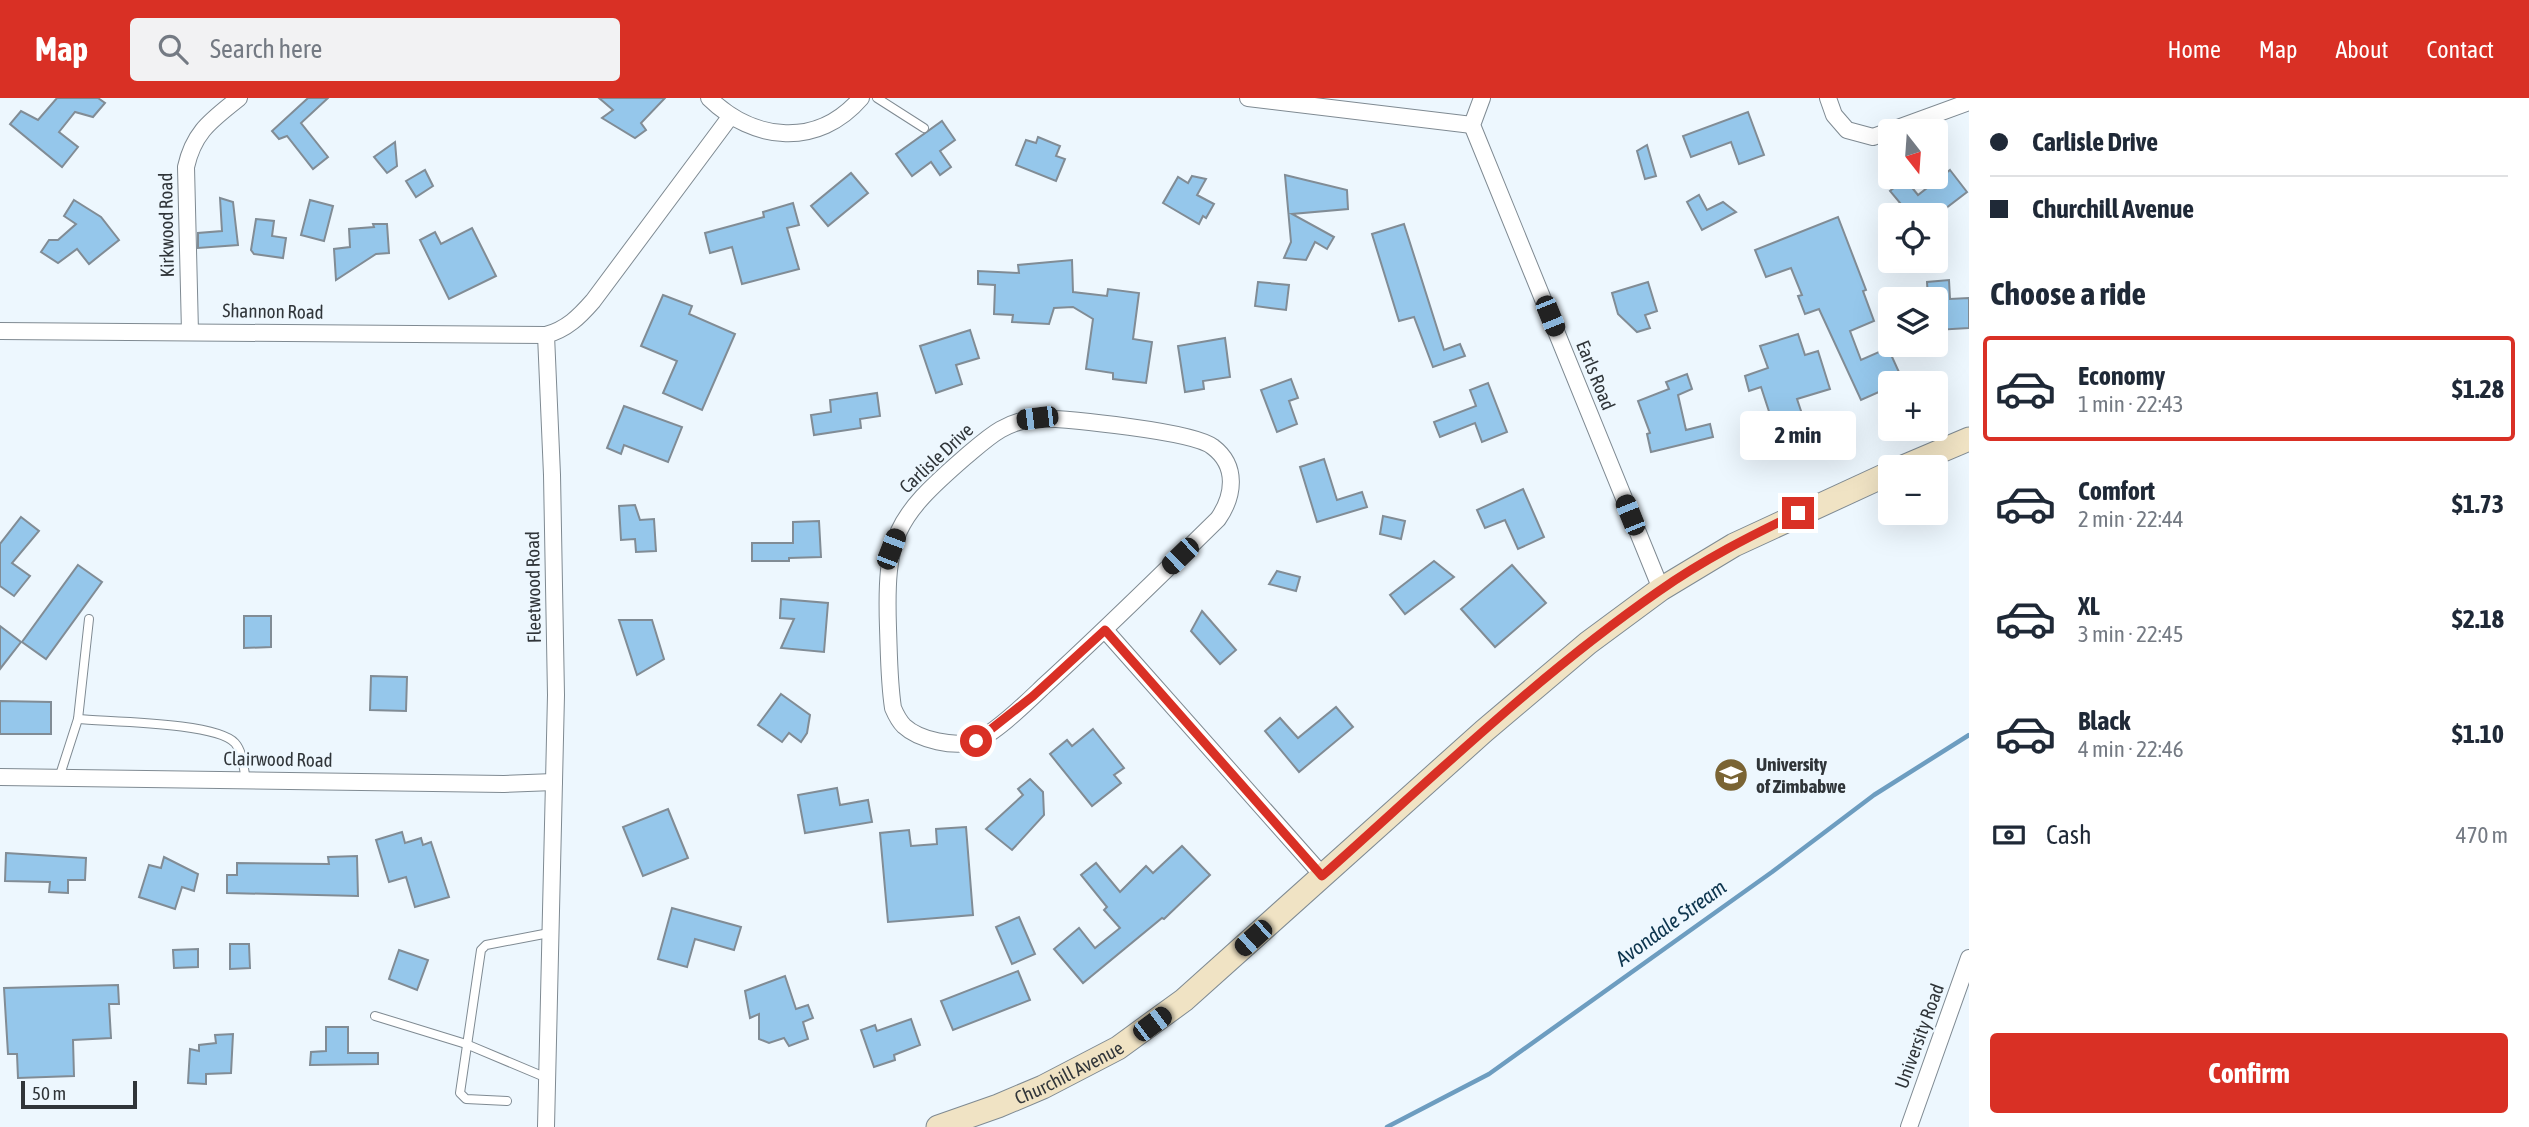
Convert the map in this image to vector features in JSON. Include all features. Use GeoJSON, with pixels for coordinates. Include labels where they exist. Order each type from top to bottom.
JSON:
{"type":"FeatureCollection","features":[{"type":"Feature","properties":{"kind":"main road"},"geometry":{"type":"LineString","coordinates":[[1932,455],[1969,439]]}},
{"type":"Feature","properties":{"kind":"main road"},"geometry":{"type":"LineString","coordinates":[[1946,449],[1969,460]]}},
{"type":"Feature","properties":{"kind":"main road","name":"Churchill Avenue"},"geometry":{"type":"LineString","coordinates":[[937,1127],[1032,1092],[1118,1048],[1184,1000],[1542,680],[1661,589],[1734,545],[1878,479]]}},
{"type":"Feature","properties":{"kind":"street","name":"Kirkwood Road"},"geometry":{"type":"LineString","coordinates":[[190,332],[186,167],[189,151],[204,126],[239,98]]}},
{"type":"Feature","properties":{"kind":"street"},"geometry":{"type":"LineString","coordinates":[[709,98],[730,117],[760,130],[793,134],[814,130],[835,121],[853,108],[861,98]]}},
{"type":"Feature","properties":{"kind":"street"},"geometry":{"type":"LineString","coordinates":[[1248,98],[1472,125],[1482,98]]}},
{"type":"Feature","properties":{"kind":"street"},"geometry":{"type":"LineString","coordinates":[[1828,98],[1834,115],[1847,130],[1872,137],[1969,102]]}},
{"type":"Feature","properties":{"kind":"street"},"geometry":{"type":"LineString","coordinates":[[546,335],[561,331],[593,301],[730,117]]}},
{"type":"Feature","properties":{"kind":"street","name":"Earls Road"},"geometry":{"type":"LineString","coordinates":[[1472,125],[1661,589]]}},
{"type":"Feature","properties":{"kind":"street","name":"Shannon Road"},"geometry":{"type":"LineString","coordinates":[[0,331],[525,337],[546,335]]}},
{"type":"Feature","properties":{"kind":"street","name":"Fleetwood Road"},"geometry":{"type":"LineString","coordinates":[[546,335],[556,695],[546,1127]]}},
{"type":"Feature","properties":{"kind":"street","name":"Carlisle Drive"},"geometry":{"type":"LineString","coordinates":[[1037,418],[1089,423],[1199,440],[1212,445],[1228,467],[1232,492],[1227,506],[1218,519],[1105,630],[1033,696],[976,741],[947,743],[915,733],[898,719],[891,696],[887,584],[891,549],[898,531],[927,491],[993,433],[1021,420],[1037,418]]}},
{"type":"Feature","properties":{"kind":"street"},"geometry":{"type":"LineString","coordinates":[[1105,630],[1322,876]]}},
{"type":"Feature","properties":{"kind":"street","name":"Clairwood Road"},"geometry":{"type":"LineString","coordinates":[[0,777],[504,784],[554,782]]}},
{"type":"Feature","properties":{"kind":"street","name":"University Road"},"geometry":{"type":"LineString","coordinates":[[1909,1127],[1969,958]]}},
{"type":"Feature","properties":{"kind":"lane"},"geometry":{"type":"LineString","coordinates":[[877,98],[924,128]]}},
{"type":"Feature","properties":{"kind":"lane"},"geometry":{"type":"LineString","coordinates":[[59,778],[78,719],[89,619]]}},
{"type":"Feature","properties":{"kind":"lane"},"geometry":{"type":"LineString","coordinates":[[78,719],[176,726],[218,733],[232,740],[240,749],[246,779]]}},
{"type":"Feature","properties":{"kind":"lane"},"geometry":{"type":"LineString","coordinates":[[507,1101],[466,1100],[460,1093],[481,950],[486,945],[549,933]]}},
{"type":"Feature","properties":{"kind":"lane"},"geometry":{"type":"LineString","coordinates":[[375,1016],[466,1044],[547,1078]]}},
{"type":"Feature","properties":{"kind":"building"},"geometry":{"type":"Polygon","coordinates":[[[57,98],[98,98],[105,103],[93,117],[75,112],[59,132],[78,147],[62,167],[10,124],[21,111],[38,120],[57,98]]]}},
{"type":"Feature","properties":{"kind":"building"},"geometry":{"type":"Polygon","coordinates":[[[308,98],[328,98],[301,123],[328,157],[313,169],[287,136],[279,139],[272,131],[308,98]]]}},
{"type":"Feature","properties":{"kind":"building"},"geometry":{"type":"Polygon","coordinates":[[[599,98],[665,98],[641,123],[646,130],[635,138],[602,118],[613,110],[599,98]]]}},
{"type":"Feature","properties":{"kind":"building"},"geometry":{"type":"Polygon","coordinates":[[[1748,112],[1764,155],[1739,164],[1731,142],[1691,157],[1683,136],[1748,112]]]}},
{"type":"Feature","properties":{"kind":"building"},"geometry":{"type":"Polygon","coordinates":[[[942,121],[955,140],[940,151],[951,167],[940,175],[931,162],[912,176],[896,154],[942,121]]]}},
{"type":"Feature","properties":{"kind":"building"},"geometry":{"type":"Polygon","coordinates":[[[1038,137],[1060,146],[1056,156],[1065,159],[1056,181],[1016,165],[1026,140],[1036,143],[1038,137]]]}},
{"type":"Feature","properties":{"kind":"building"},"geometry":{"type":"Polygon","coordinates":[[[395,142],[397,166],[387,173],[374,157],[395,142]]]}},
{"type":"Feature","properties":{"kind":"building"},"geometry":{"type":"Polygon","coordinates":[[[1647,145],[1656,176],[1645,179],[1637,151],[1647,145]]]}},
{"type":"Feature","properties":{"kind":"building"},"geometry":{"type":"Polygon","coordinates":[[[425,170],[433,186],[416,197],[406,181],[425,170]]]}},
{"type":"Feature","properties":{"kind":"building"},"geometry":{"type":"Polygon","coordinates":[[[1950,170],[1967,192],[1948,207],[1948,203],[1900,203],[1890,191],[1913,189],[1918,195],[1926,189],[1948,189],[1950,170]]]}},
{"type":"Feature","properties":{"kind":"building"},"geometry":{"type":"Polygon","coordinates":[[[851,173],[868,193],[828,226],[811,206],[851,173]]]}},
{"type":"Feature","properties":{"kind":"building"},"geometry":{"type":"Polygon","coordinates":[[[1285,175],[1347,190],[1348,209],[1292,214],[1334,237],[1327,249],[1315,242],[1306,260],[1284,258],[1291,242],[1285,175]]]}},
{"type":"Feature","properties":{"kind":"building"},"geometry":{"type":"Polygon","coordinates":[[[1192,176],[1206,179],[1197,195],[1214,204],[1199,224],[1163,203],[1178,177],[1188,183],[1192,176]]]}},
{"type":"Feature","properties":{"kind":"building"},"geometry":{"type":"Polygon","coordinates":[[[1699,195],[1707,210],[1723,202],[1736,212],[1702,230],[1687,202],[1699,195]]]}},
{"type":"Feature","properties":{"kind":"building"},"geometry":{"type":"Polygon","coordinates":[[[220,198],[233,202],[238,245],[198,248],[198,233],[222,231],[220,198]]]}},
{"type":"Feature","properties":{"kind":"building"},"geometry":{"type":"Polygon","coordinates":[[[74,200],[101,217],[119,240],[89,264],[77,249],[58,263],[41,252],[49,240],[58,240],[76,224],[64,216],[74,200]]]}},
{"type":"Feature","properties":{"kind":"building"},"geometry":{"type":"Polygon","coordinates":[[[310,200],[333,206],[324,241],[301,235],[310,200]]]}},
{"type":"Feature","properties":{"kind":"building"},"geometry":{"type":"Polygon","coordinates":[[[793,203],[799,225],[787,228],[799,269],[742,284],[732,247],[710,253],[705,233],[764,217],[763,212],[793,203]]]}},
{"type":"Feature","properties":{"kind":"building"},"geometry":{"type":"Polygon","coordinates":[[[1838,217],[1866,290],[1863,291],[1874,321],[1850,331],[1861,360],[1878,352],[1878,357],[1892,357],[1898,371],[1878,371],[1878,392],[1861,400],[1819,309],[1805,314],[1798,296],[1802,295],[1791,268],[1766,277],[1755,250],[1838,217]]]}},
{"type":"Feature","properties":{"kind":"building"},"geometry":{"type":"Polygon","coordinates":[[[256,219],[274,221],[272,236],[286,238],[283,258],[254,254],[251,250],[256,219]]]}},
{"type":"Feature","properties":{"kind":"building"},"geometry":{"type":"Polygon","coordinates":[[[373,224],[387,224],[389,253],[376,254],[336,280],[334,249],[350,247],[349,229],[374,227],[373,224]]]}},
{"type":"Feature","properties":{"kind":"building"},"geometry":{"type":"Polygon","coordinates":[[[1404,224],[1444,350],[1460,344],[1465,356],[1433,367],[1414,317],[1399,321],[1372,234],[1404,224]]]}},
{"type":"Feature","properties":{"kind":"building"},"geometry":{"type":"Polygon","coordinates":[[[472,228],[496,276],[449,299],[420,240],[435,232],[441,244],[472,228]]]}},
{"type":"Feature","properties":{"kind":"building"},"geometry":{"type":"Polygon","coordinates":[[[1072,260],[1073,292],[1107,296],[1108,289],[1139,293],[1133,339],[1152,342],[1146,383],[1113,379],[1113,373],[1086,369],[1093,319],[1073,307],[1054,308],[1049,324],[1012,322],[1013,315],[994,314],[995,285],[978,284],[978,271],[1019,273],[1018,265],[1072,260]]]}},
{"type":"Feature","properties":{"kind":"building"},"geometry":{"type":"Polygon","coordinates":[[[1949,280],[1950,299],[1969,298],[1969,328],[1948,329],[1948,287],[1927,287],[1927,282],[1949,280]]]}},
{"type":"Feature","properties":{"kind":"building"},"geometry":{"type":"Polygon","coordinates":[[[1258,282],[1289,285],[1286,310],[1255,306],[1258,282]]]}},
{"type":"Feature","properties":{"kind":"building"},"geometry":{"type":"Polygon","coordinates":[[[1648,282],[1657,311],[1645,315],[1650,328],[1637,332],[1618,314],[1612,293],[1648,282]]]}},
{"type":"Feature","properties":{"kind":"building"},"geometry":{"type":"Polygon","coordinates":[[[663,295],[692,306],[689,314],[735,334],[702,410],[663,393],[677,361],[641,346],[663,295]]]}},
{"type":"Feature","properties":{"kind":"building"},"geometry":{"type":"Polygon","coordinates":[[[970,330],[979,358],[956,365],[962,384],[936,393],[920,346],[970,330]]]}},
{"type":"Feature","properties":{"kind":"building"},"geometry":{"type":"Polygon","coordinates":[[[1798,334],[1805,355],[1818,351],[1830,389],[1797,399],[1806,426],[1777,436],[1761,387],[1749,391],[1745,376],[1768,368],[1760,346],[1798,334]]]}},
{"type":"Feature","properties":{"kind":"building"},"geometry":{"type":"Polygon","coordinates":[[[1225,338],[1230,377],[1203,381],[1204,389],[1185,392],[1178,346],[1225,338]]]}},
{"type":"Feature","properties":{"kind":"building"},"geometry":{"type":"Polygon","coordinates":[[[1687,374],[1692,389],[1678,395],[1686,430],[1710,424],[1713,437],[1651,452],[1647,434],[1650,433],[1638,401],[1669,389],[1666,382],[1687,374]]]}},
{"type":"Feature","properties":{"kind":"building"},"geometry":{"type":"Polygon","coordinates":[[[1291,379],[1298,398],[1289,401],[1297,424],[1277,432],[1261,390],[1291,379]]]}},
{"type":"Feature","properties":{"kind":"building"},"geometry":{"type":"Polygon","coordinates":[[[1488,383],[1507,432],[1482,442],[1475,423],[1440,437],[1434,422],[1476,406],[1470,390],[1488,383]]]}},
{"type":"Feature","properties":{"kind":"building"},"geometry":{"type":"Polygon","coordinates":[[[877,393],[880,416],[860,419],[861,428],[814,435],[811,415],[831,412],[830,400],[877,393]]]}},
{"type":"Feature","properties":{"kind":"building"},"geometry":{"type":"Polygon","coordinates":[[[624,406],[682,427],[668,462],[624,445],[621,454],[607,448],[624,406]]]}},
{"type":"Feature","properties":{"kind":"building"},"geometry":{"type":"Polygon","coordinates":[[[1324,459],[1337,500],[1362,492],[1367,507],[1317,522],[1300,467],[1324,459]]]}},
{"type":"Feature","properties":{"kind":"building"},"geometry":{"type":"Polygon","coordinates":[[[1523,489],[1544,537],[1518,549],[1505,520],[1485,528],[1477,510],[1523,489]]]}},
{"type":"Feature","properties":{"kind":"building"},"geometry":{"type":"Polygon","coordinates":[[[635,505],[640,520],[654,519],[656,551],[636,552],[635,539],[621,540],[619,506],[635,505]]]}},
{"type":"Feature","properties":{"kind":"building"},"geometry":{"type":"Polygon","coordinates":[[[1383,516],[1405,521],[1401,539],[1380,534],[1383,516]]]}},
{"type":"Feature","properties":{"kind":"building"},"geometry":{"type":"Polygon","coordinates":[[[21,517],[39,531],[12,563],[30,576],[14,596],[0,586],[0,544],[21,517]]]}},
{"type":"Feature","properties":{"kind":"building"},"geometry":{"type":"Polygon","coordinates":[[[819,521],[821,557],[789,558],[789,561],[752,561],[752,543],[793,543],[793,522],[819,521]]]}},
{"type":"Feature","properties":{"kind":"building"},"geometry":{"type":"Polygon","coordinates":[[[1434,561],[1454,577],[1405,614],[1390,595],[1434,561]]]}},
{"type":"Feature","properties":{"kind":"building"},"geometry":{"type":"Polygon","coordinates":[[[78,565],[102,582],[46,659],[22,642],[78,565]]]}},
{"type":"Feature","properties":{"kind":"building"},"geometry":{"type":"Polygon","coordinates":[[[1512,565],[1546,603],[1495,647],[1461,609],[1512,565]]]}},
{"type":"Feature","properties":{"kind":"building"},"geometry":{"type":"Polygon","coordinates":[[[1277,571],[1300,577],[1296,591],[1269,584],[1277,571]]]}},
{"type":"Feature","properties":{"kind":"building"},"geometry":{"type":"Polygon","coordinates":[[[781,599],[828,603],[824,652],[781,648],[794,619],[780,618],[781,599]]]}},
{"type":"Feature","properties":{"kind":"building"},"geometry":{"type":"Polygon","coordinates":[[[1202,611],[1236,650],[1220,664],[1191,631],[1202,611]]]}},
{"type":"Feature","properties":{"kind":"building"},"geometry":{"type":"Polygon","coordinates":[[[244,616],[271,616],[271,647],[244,648],[244,616]]]}},
{"type":"Feature","properties":{"kind":"building"},"geometry":{"type":"Polygon","coordinates":[[[619,620],[652,620],[664,659],[637,675],[619,620]]]}},
{"type":"Feature","properties":{"kind":"building"},"geometry":{"type":"Polygon","coordinates":[[[0,626],[21,642],[0,669],[0,626]]]}},
{"type":"Feature","properties":{"kind":"building"},"geometry":{"type":"Polygon","coordinates":[[[371,676],[407,677],[406,711],[370,710],[371,676]]]}},
{"type":"Feature","properties":{"kind":"building"},"geometry":{"type":"Polygon","coordinates":[[[781,694],[810,715],[807,733],[801,742],[789,733],[782,742],[758,725],[781,694]]]}},
{"type":"Feature","properties":{"kind":"building"},"geometry":{"type":"Polygon","coordinates":[[[0,701],[51,702],[51,734],[0,734],[0,701]]]}},
{"type":"Feature","properties":{"kind":"building"},"geometry":{"type":"Polygon","coordinates":[[[1336,707],[1353,727],[1299,772],[1265,731],[1280,718],[1298,738],[1336,707]]]}},
{"type":"Feature","properties":{"kind":"building"},"geometry":{"type":"Polygon","coordinates":[[[1093,729],[1124,768],[1114,775],[1121,783],[1092,806],[1050,754],[1067,740],[1072,746],[1093,729]]]}},
{"type":"Feature","properties":{"kind":"building"},"geometry":{"type":"Polygon","coordinates":[[[1030,779],[1043,792],[1044,815],[1012,850],[986,829],[1023,795],[1018,789],[1030,779]]]}},
{"type":"Feature","properties":{"kind":"building"},"geometry":{"type":"Polygon","coordinates":[[[837,788],[840,805],[868,800],[872,822],[805,833],[798,795],[837,788]]]}},
{"type":"Feature","properties":{"kind":"building"},"geometry":{"type":"Polygon","coordinates":[[[668,809],[688,858],[643,876],[623,827],[668,809]]]}},
{"type":"Feature","properties":{"kind":"building"},"geometry":{"type":"Polygon","coordinates":[[[966,827],[973,915],[888,922],[880,833],[909,830],[911,846],[937,844],[936,829],[966,827]]]}},
{"type":"Feature","properties":{"kind":"building"},"geometry":{"type":"Polygon","coordinates":[[[402,832],[405,843],[421,838],[423,845],[431,842],[449,897],[415,907],[406,877],[389,882],[376,840],[402,832]]]}},
{"type":"Feature","properties":{"kind":"building"},"geometry":{"type":"Polygon","coordinates":[[[1182,846],[1210,875],[1164,919],[1083,983],[1054,949],[1079,928],[1095,948],[1120,928],[1104,910],[1107,907],[1081,875],[1096,863],[1120,892],[1146,866],[1153,873],[1182,846]]]}},
{"type":"Feature","properties":{"kind":"building"},"geometry":{"type":"Polygon","coordinates":[[[6,853],[86,858],[85,880],[68,880],[68,893],[49,892],[50,882],[5,881],[6,853]]]}},
{"type":"Feature","properties":{"kind":"building"},"geometry":{"type":"Polygon","coordinates":[[[357,856],[358,896],[227,893],[227,875],[237,875],[237,863],[329,864],[328,857],[357,856]]]}},
{"type":"Feature","properties":{"kind":"building"},"geometry":{"type":"Polygon","coordinates":[[[164,857],[198,874],[194,891],[182,887],[175,909],[139,897],[149,865],[161,868],[164,857]]]}},
{"type":"Feature","properties":{"kind":"building"},"geometry":{"type":"Polygon","coordinates":[[[672,908],[741,927],[734,950],[695,939],[687,967],[658,959],[672,908]]]}},
{"type":"Feature","properties":{"kind":"building"},"geometry":{"type":"Polygon","coordinates":[[[1019,917],[1035,954],[1012,964],[996,927],[1019,917]]]}},
{"type":"Feature","properties":{"kind":"building"},"geometry":{"type":"Polygon","coordinates":[[[230,944],[249,944],[250,968],[230,969],[230,944]]]}},
{"type":"Feature","properties":{"kind":"building"},"geometry":{"type":"Polygon","coordinates":[[[198,949],[198,967],[174,968],[173,950],[198,949]]]}},
{"type":"Feature","properties":{"kind":"building"},"geometry":{"type":"Polygon","coordinates":[[[399,950],[428,960],[417,990],[389,979],[399,950]]]}},
{"type":"Feature","properties":{"kind":"building"},"geometry":{"type":"Polygon","coordinates":[[[1018,971],[1030,1000],[953,1030],[941,1001],[1018,971]]]}},
{"type":"Feature","properties":{"kind":"building"},"geometry":{"type":"Polygon","coordinates":[[[785,976],[796,1009],[808,1005],[813,1018],[803,1022],[808,1039],[789,1046],[784,1038],[769,1043],[759,1039],[759,1014],[750,1018],[745,991],[785,976]]]}},
{"type":"Feature","properties":{"kind":"building"},"geometry":{"type":"Polygon","coordinates":[[[118,985],[119,1004],[109,1004],[111,1038],[73,1040],[74,1076],[18,1078],[17,1054],[8,1054],[4,988],[118,985]]]}},
{"type":"Feature","properties":{"kind":"building"},"geometry":{"type":"Polygon","coordinates":[[[911,1019],[920,1045],[894,1055],[895,1060],[874,1067],[861,1030],[875,1025],[877,1031],[911,1019]]]}},
{"type":"Feature","properties":{"kind":"building"},"geometry":{"type":"Polygon","coordinates":[[[326,1027],[348,1027],[348,1053],[378,1053],[378,1064],[310,1065],[311,1052],[326,1051],[326,1027]]]}},
{"type":"Feature","properties":{"kind":"building"},"geometry":{"type":"Polygon","coordinates":[[[233,1034],[231,1073],[206,1074],[206,1084],[188,1083],[190,1049],[199,1051],[199,1045],[216,1043],[215,1035],[233,1034]]]}},
{"type":"Feature","properties":{"kind":"waterway","name":"Avondale Stream"},"geometry":{"type":"LineString","coordinates":[[1387,1127],[1489,1074],[1772,872],[1874,795],[1969,735]]}},
{"type":"Feature","properties":{"kind":"place","name":"University of Zimbabwe"},"geometry":{"type":"Point","coordinates":[1731,775]}},
{"type":"Feature","properties":{"kind":"route"},"geometry":{"type":"LineString","coordinates":[[976,741],[1033,696],[1105,630],[1322,876],[1542,680],[1588,643],[1661,589],[1734,545],[1798,513]]}}]}
